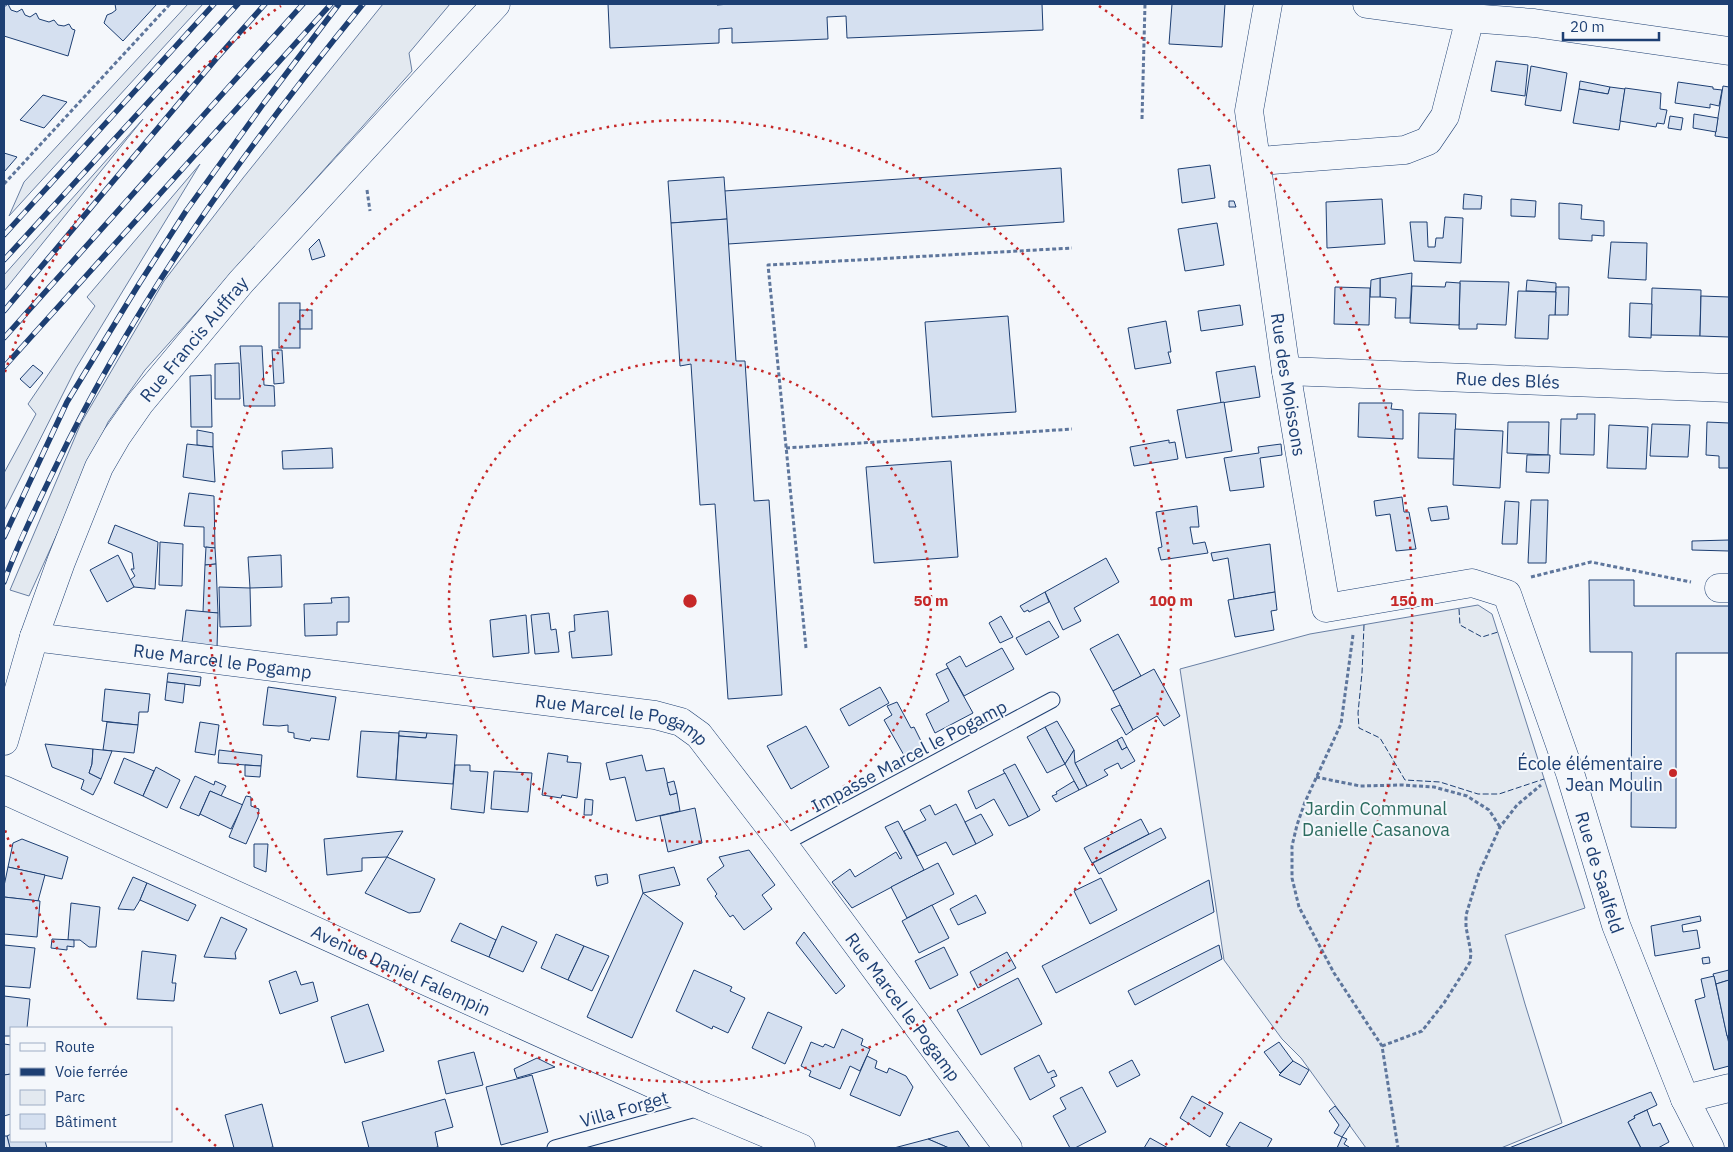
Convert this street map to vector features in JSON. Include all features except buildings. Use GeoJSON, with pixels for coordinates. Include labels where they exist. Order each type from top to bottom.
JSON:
{"type":"FeatureCollection","features":[{"type":"Feature","properties":{"kind":"street","name":"Rue Francis Auffray"},"geometry":{"type":"LineString","coordinates":[[4,741],[34,637],[61,562],[99,467],[117,436],[140,403],[241,282],[496,4]]}},
{"type":"Feature","properties":{"kind":"street","name":"Rue des Moissons"},"geometry":{"type":"LineString","coordinates":[[1268,4],[1250,111],[1286,371],[1337,606]]}},
{"type":"Feature","properties":{"kind":"street"},"geometry":{"type":"LineString","coordinates":[[1367,4],[1470,18],[1534,23],[1729,51]]}},
{"type":"Feature","properties":{"kind":"street"},"geometry":{"type":"LineString","coordinates":[[1258,161],[1405,150],[1428,141],[1445,116],[1470,18]]}},
{"type":"Feature","properties":{"kind":"street","name":"Rue des Blés"},"geometry":{"type":"LineString","coordinates":[[1286,371],[1729,388]]}},
{"type":"Feature","properties":{"kind":"street","name":"Rue de Saalfeld"},"geometry":{"type":"LineString","coordinates":[[1337,606],[1472,583],[1507,594],[1570,773],[1616,925],[1685,1099],[1710,1148]]}},
{"type":"Feature","properties":{"kind":"street","name":"Rue Marcel le Pogamp"},"geometry":{"type":"LineString","coordinates":[[34,637],[655,715],[681,722],[699,735],[783,844],[1008,1148]]}},
{"type":"Feature","properties":{"kind":"street","name":"Avenue Daniel Falempin"},"geometry":{"type":"LineString","coordinates":[[4,790],[704,1107],[801,1148]]}},
{"type":"Feature","properties":{"kind":"street"},"geometry":{"type":"LineString","coordinates":[[1685,1099],[1729,1088]]}},
{"type":"Feature","properties":{"kind":"lane","name":"Impasse Marcel le Pogamp"},"geometry":{"type":"LineString","coordinates":[[783,844],[1052,700]]}},
{"type":"Feature","properties":{"kind":"lane","name":"Villa Forget"},"geometry":{"type":"LineString","coordinates":[[555,1148],[704,1107]]}},
{"type":"Feature","properties":{"kind":"path"},"geometry":{"type":"LineString","coordinates":[[4,184],[170,4]]}},
{"type":"Feature","properties":{"kind":"path"},"geometry":{"type":"LineString","coordinates":[[1142,119],[1145,4]]}},
{"type":"Feature","properties":{"kind":"path"},"geometry":{"type":"LineString","coordinates":[[806,648],[768,266],[1072,248]]}},
{"type":"Feature","properties":{"kind":"path"},"geometry":{"type":"LineString","coordinates":[[786,448],[1072,429]]}},
{"type":"Feature","properties":{"kind":"path"},"geometry":{"type":"LineString","coordinates":[[1486,588],[1591,562],[1724,588]]}},
{"type":"Feature","properties":{"kind":"path"},"geometry":{"type":"LineString","coordinates":[[1337,606],[1350,627],[1353,636],[1341,724],[1305,802],[1292,846],[1292,878],[1299,906],[1334,973],[1382,1046],[1398,1148]]}},
{"type":"Feature","properties":{"kind":"path"},"geometry":{"type":"LineString","coordinates":[[1382,1046],[1422,1031],[1444,1003],[1470,962],[1471,952],[1466,927],[1466,914],[1479,873],[1500,827],[1516,805],[1545,782],[1570,773]]}},
{"type":"Feature","properties":{"kind":"path"},"geometry":{"type":"LineString","coordinates":[[1316,777],[1360,786],[1402,784],[1434,787],[1467,796],[1489,810],[1500,827]]}},
{"type":"Feature","properties":{"kind":"green space"},"geometry":{"type":"Polygon","coordinates":[[[188,4],[203,4],[9,216],[24,182],[188,4]]]}},
{"type":"Feature","properties":{"kind":"green space"},"geometry":{"type":"Polygon","coordinates":[[[383,4],[450,4],[409,53],[412,71],[145,370],[108,422],[29,596],[10,590],[81,423],[164,281],[243,178],[383,4]]]}},
{"type":"Feature","properties":{"kind":"green space"},"geometry":{"type":"Polygon","coordinates":[[[143,119],[4,291],[4,275],[143,119]]]}},
{"type":"Feature","properties":{"kind":"green space"},"geometry":{"type":"Polygon","coordinates":[[[200,164],[76,368],[4,511],[4,473],[36,414],[28,404],[95,306],[87,297],[200,164]]]}},
{"type":"Feature","properties":{"kind":"green space","name":"Jardin Communal Danielle Casanova"},"geometry":{"type":"Polygon","coordinates":[[[1478,605],[1492,614],[1585,908],[1505,935],[1562,1123],[1501,1148],[1366,1148],[1301,1058],[1282,1039],[1224,960],[1180,669],[1310,634],[1478,605]]]}},
{"type":"Feature","properties":{"kind":"railway"},"geometry":{"type":"LineString","coordinates":[[4,235],[214,4]]}},
{"type":"Feature","properties":{"kind":"railway"},"geometry":{"type":"LineString","coordinates":[[4,260],[238,4]]}},
{"type":"Feature","properties":{"kind":"railway"},"geometry":{"type":"LineString","coordinates":[[4,311],[216,59],[265,4]]}},
{"type":"Feature","properties":{"kind":"railway"},"geometry":{"type":"LineString","coordinates":[[4,338],[303,4]]}},
{"type":"Feature","properties":{"kind":"railway"},"geometry":{"type":"LineString","coordinates":[[4,367],[331,4]]}},
{"type":"Feature","properties":{"kind":"railway"},"geometry":{"type":"LineString","coordinates":[[4,537],[67,402],[139,284],[186,211],[339,4]]}},
{"type":"Feature","properties":{"kind":"railway"},"geometry":{"type":"LineString","coordinates":[[4,582],[15,553],[55,468],[86,406],[120,345],[195,227],[235,170],[319,58],[363,4]]}},
{"type":"Feature","properties":{"kind":"fence"},"geometry":{"type":"LineString","coordinates":[[1459,609],[1460,625],[1482,637],[1498,632]]}},
{"type":"Feature","properties":{"kind":"fence"},"geometry":{"type":"LineString","coordinates":[[1364,625],[1358,713],[1359,728],[1380,738],[1405,780],[1440,782],[1478,794],[1499,794],[1544,779]]}},
{"type":"Feature","properties":{"kind":"place","name":"École élémentaire Jean Moulin"},"geometry":{"type":"Point","coordinates":[1673,773]}}]}
